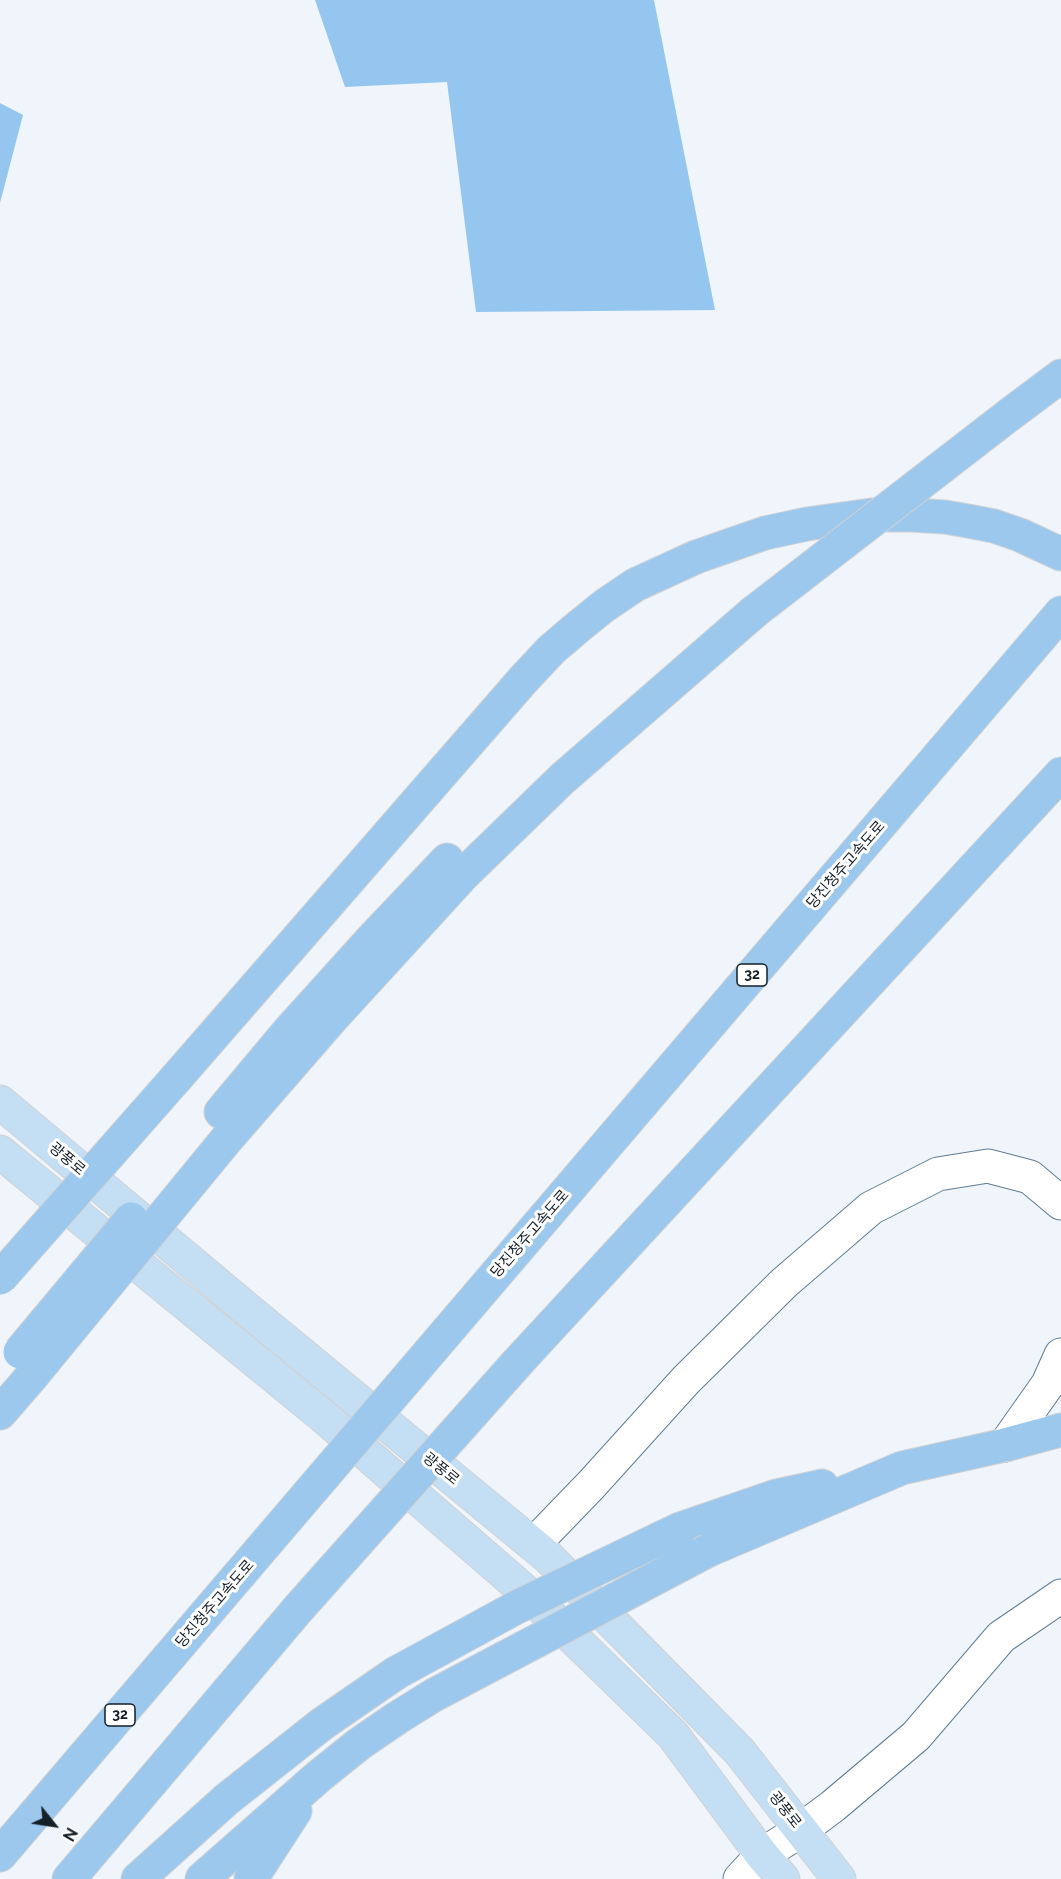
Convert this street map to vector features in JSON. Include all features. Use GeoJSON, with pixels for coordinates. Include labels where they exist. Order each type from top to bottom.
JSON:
{"type":"FeatureCollection","features":[{"type":"Feature","properties":{"kind":"highway"},"geometry":{"type":"LineString","coordinates":[[0,1413],[26,1364],[220,1130],[333,1017],[463,875],[562,779],[754,612],[1061,376]]}},
{"type":"Feature","properties":{"kind":"highway"},"geometry":{"type":"LineString","coordinates":[[0,1278],[523,680],[551,650],[604,606],[635,585],[730,544],[765,533],[871,515],[923,516],[994,526],[1061,554]]}},
{"type":"Feature","properties":{"kind":"highway","name":"당진청주고속도로"},"geometry":{"type":"LineString","coordinates":[[0,1855],[1060,615]]}},
{"type":"Feature","properties":{"kind":"highway"},"geometry":{"type":"LineString","coordinates":[[69,1879],[298,1609],[518,1362],[1061,774]]}},
{"type":"Feature","properties":{"kind":"highway"},"geometry":{"type":"LineString","coordinates":[[0,1383],[26,1364]]}},
{"type":"Feature","properties":{"kind":"highway"},"geometry":{"type":"LineString","coordinates":[[138,1879],[227,1799],[322,1724],[396,1673],[517,1607],[680,1529],[776,1496],[1005,1445],[1061,1430]]}},
{"type":"Feature","properties":{"kind":"highway"},"geometry":{"type":"LineString","coordinates":[[202,1879],[359,1744],[434,1695],[709,1550],[902,1468]]}},
{"type":"Feature","properties":{"kind":"highway"},"geometry":{"type":"LineString","coordinates":[[227,1879],[318,1777]]}},
{"type":"Feature","properties":{"kind":"highway"},"geometry":{"type":"LineString","coordinates":[[251,1879],[318,1777]]}},
{"type":"Feature","properties":{"kind":"main road","name":"광풍로"},"geometry":{"type":"LineString","coordinates":[[0,1102],[548,1557],[740,1752],[839,1879]]}},
{"type":"Feature","properties":{"kind":"main road"},"geometry":{"type":"LineString","coordinates":[[0,1152],[324,1417],[527,1593],[674,1735],[762,1855],[783,1879]]}},
{"type":"Feature","properties":{"kind":"lane"},"geometry":{"type":"LineString","coordinates":[[534,1545],[686,1380],[784,1283],[872,1208],[938,1174],[988,1166],[1030,1177],[1061,1203]]}},
{"type":"Feature","properties":{"kind":"lane"},"geometry":{"type":"LineString","coordinates":[[1005,1445],[1048,1384],[1061,1355]]}},
{"type":"Feature","properties":{"kind":"lane"},"geometry":{"type":"LineString","coordinates":[[740,1879],[762,1855],[833,1806],[916,1736],[1000,1637],[1061,1596]]}},
{"type":"Feature","properties":{"kind":"shaded area"},"geometry":{"type":"Polygon","coordinates":[[[315,0],[654,0],[715,310],[476,312],[447,82],[345,87],[315,0]]]}},
{"type":"Feature","properties":{"kind":"shaded area"},"geometry":{"type":"Polygon","coordinates":[[[0,103],[23,115],[0,203],[0,103]]]}}]}
